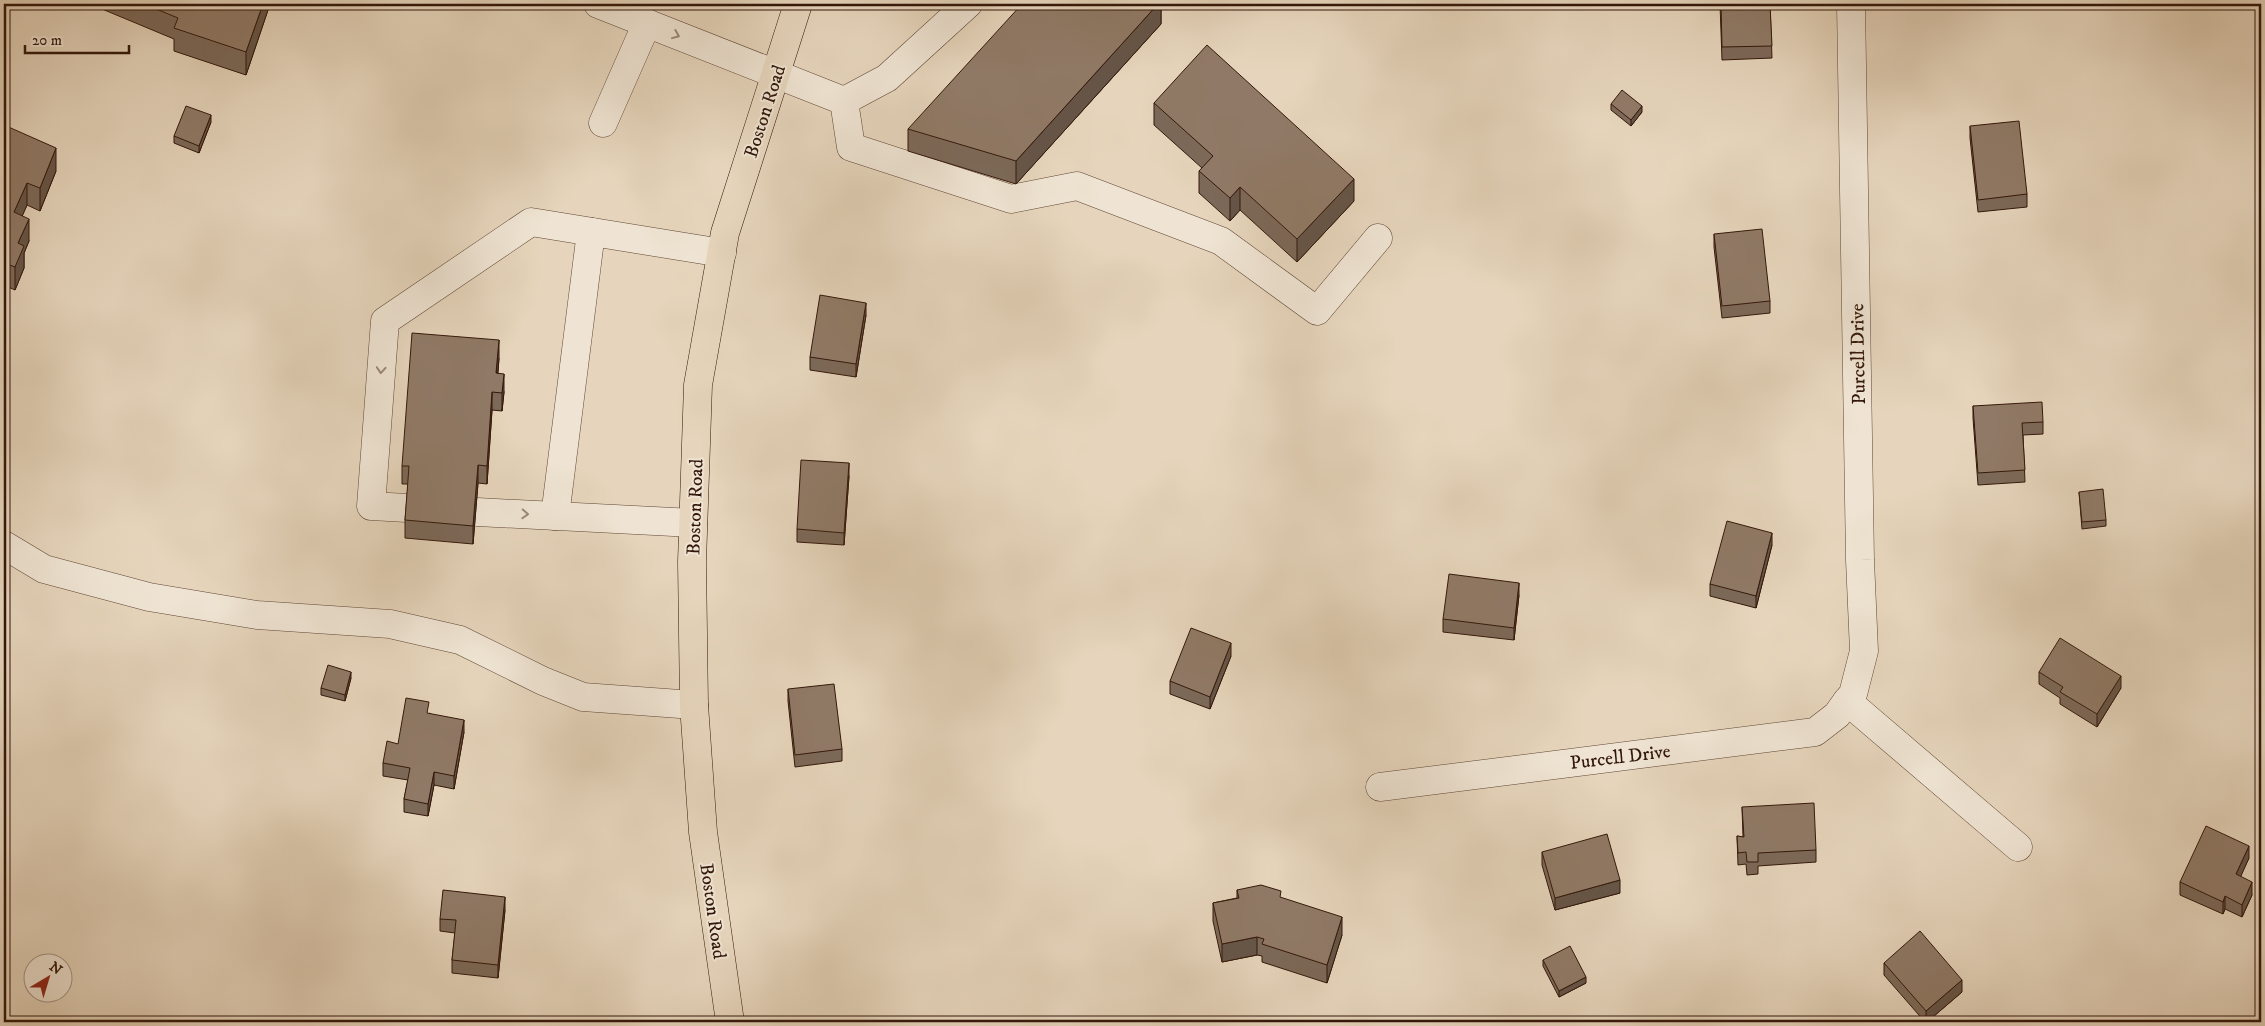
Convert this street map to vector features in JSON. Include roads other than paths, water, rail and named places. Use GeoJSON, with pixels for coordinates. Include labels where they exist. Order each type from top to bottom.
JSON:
{"type":"FeatureCollection","features":[{"type":"Feature","properties":{"kind":"main road","name":"Boston Road"},"geometry":{"type":"LineString","coordinates":[[730,1022],[702,832],[694,705],[692,562],[698,385],[725,234],[798,4]]}},
{"type":"Feature","properties":{"kind":"street"},"geometry":{"type":"LineString","coordinates":[[598,4],[844,101],[887,78],[968,4]]}},
{"type":"Feature","properties":{"kind":"street","name":"Purcell Drive"},"geometry":{"type":"LineString","coordinates":[[1380,787],[1815,732],[1837,715],[1854,694],[1864,651],[1860,560],[1851,4]]}},
{"type":"Feature","properties":{"kind":"street"},"geometry":{"type":"LineString","coordinates":[[603,123],[647,23]]}},
{"type":"Feature","properties":{"kind":"street"},"geometry":{"type":"LineString","coordinates":[[844,101],[851,147],[1012,199],[1077,186],[1221,241],[1317,311],[1378,238]]}},
{"type":"Feature","properties":{"kind":"street"},"geometry":{"type":"LineString","coordinates":[[407,508],[371,506],[385,321],[531,222],[722,253]]}},
{"type":"Feature","properties":{"kind":"street"},"geometry":{"type":"LineString","coordinates":[[555,516],[591,232]]}},
{"type":"Feature","properties":{"kind":"street"},"geometry":{"type":"LineString","coordinates":[[477,512],[693,523]]}},
{"type":"Feature","properties":{"kind":"street"},"geometry":{"type":"LineString","coordinates":[[4,545],[44,569],[149,597],[257,615],[390,624],[460,640],[543,681],[583,697],[694,705]]}},
{"type":"Feature","properties":{"kind":"street"},"geometry":{"type":"LineString","coordinates":[[1848,701],[2018,847]]}}]}
